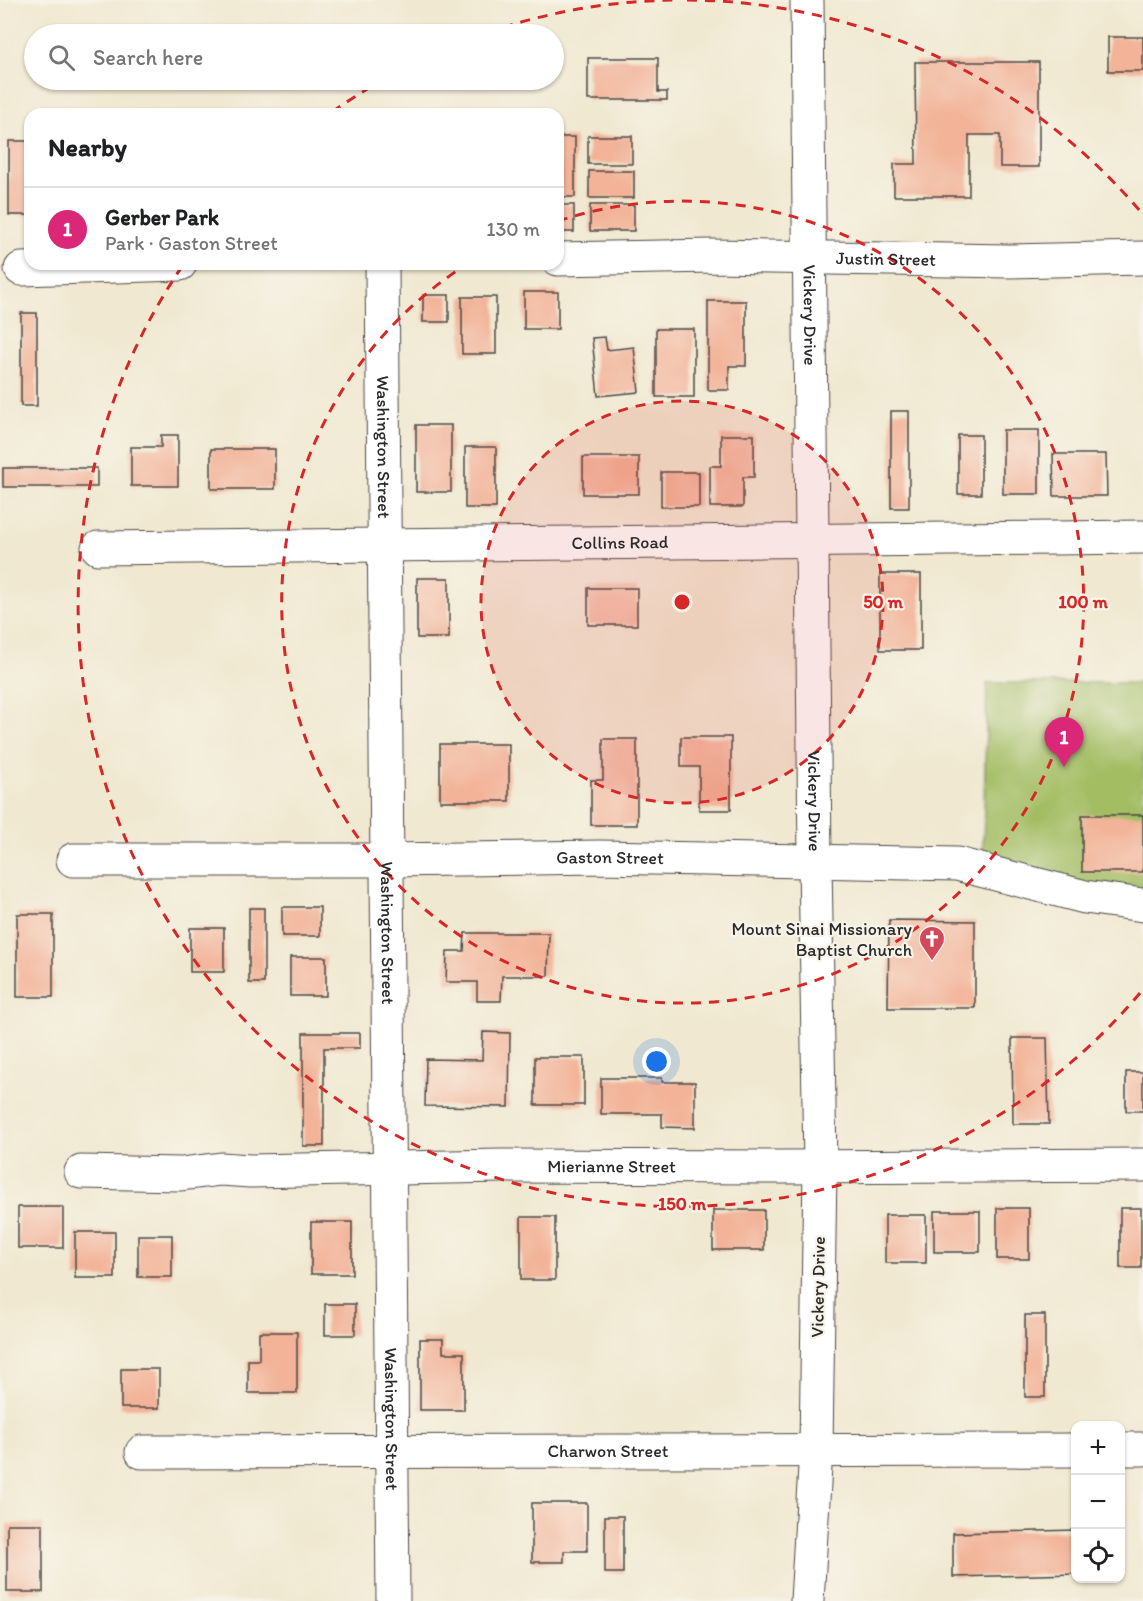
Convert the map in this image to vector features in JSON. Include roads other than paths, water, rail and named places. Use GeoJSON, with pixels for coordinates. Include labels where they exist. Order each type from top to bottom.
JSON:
{"type":"FeatureCollection","features":[{"type":"Feature","properties":{"kind":"street","name":"Vickery Drive"},"geometry":{"type":"LineString","coordinates":[[807,0],[820,1166],[816,1450],[807,1601]]}},
{"type":"Feature","properties":{"kind":"street","name":"Justin Street"},"geometry":{"type":"LineString","coordinates":[[564,259],[712,256],[1009,261],[1143,258]]}},
{"type":"Feature","properties":{"kind":"street","name":"Washington Street"},"geometry":{"type":"LineString","coordinates":[[382,270],[393,1601]]}},
{"type":"Feature","properties":{"kind":"street","name":"Collins Road"},"geometry":{"type":"LineString","coordinates":[[98,548],[1143,537]]}},
{"type":"Feature","properties":{"kind":"street","name":"Gaston Street"},"geometry":{"type":"LineString","coordinates":[[73,860],[599,857],[957,864],[1085,897],[1143,905]]}},
{"type":"Feature","properties":{"kind":"street","name":"Mierianne Street"},"geometry":{"type":"LineString","coordinates":[[81,1172],[182,1174],[221,1169],[250,1172],[501,1166],[1143,1165]]}},
{"type":"Feature","properties":{"kind":"street","name":"Charwon Street"},"geometry":{"type":"LineString","coordinates":[[142,1452],[1071,1449]]}},
{"type":"Feature","properties":{"kind":"street"},"geometry":{"type":"LineString","coordinates":[[1125,1449],[1143,1449]]}},
{"type":"Feature","properties":{"kind":"place","name":"Gerber Park"},"geometry":{"type":"Point","coordinates":[1064,767]}},
{"type":"Feature","properties":{"kind":"place","name":"Mount Sinai Missionary Baptist Church"},"geometry":{"type":"Point","coordinates":[932,962]}}]}
